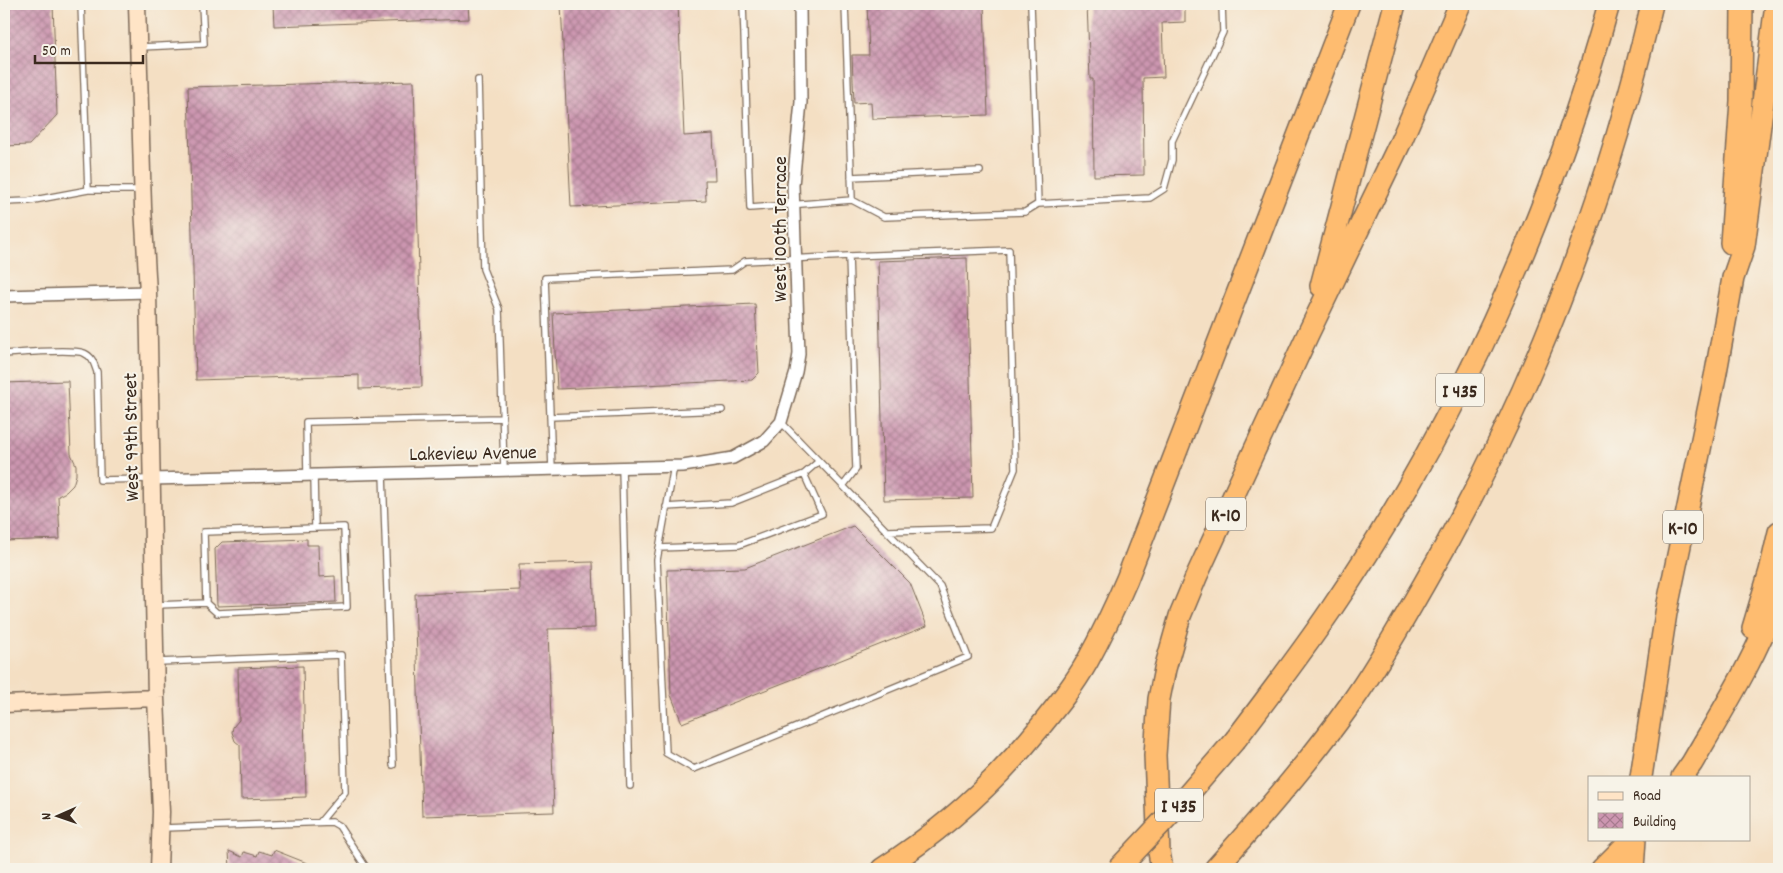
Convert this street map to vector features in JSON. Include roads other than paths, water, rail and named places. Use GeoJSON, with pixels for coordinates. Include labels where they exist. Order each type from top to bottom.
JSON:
{"type":"FeatureCollection","features":[{"type":"Feature","properties":{"kind":"highway"},"geometry":{"type":"LineString","coordinates":[[882,869],[938,830],[968,805],[997,776],[1052,712],[1086,663],[1099,640],[1136,556],[1349,4]]}},
{"type":"Feature","properties":{"kind":"highway"},"geometry":{"type":"LineString","coordinates":[[1308,334],[1395,4]]}},
{"type":"Feature","properties":{"kind":"highway"},"geometry":{"type":"LineString","coordinates":[[1308,334],[1401,141],[1460,4]]}},
{"type":"Feature","properties":{"kind":"highway","name":"I 435"},"geometry":{"type":"LineString","coordinates":[[1118,869],[1185,798],[1236,739],[1280,682],[1369,551],[1417,470],[1477,356],[1507,292],[1561,154],[1609,4]]}},
{"type":"Feature","properties":{"kind":"highway","name":"I 435"},"geometry":{"type":"LineString","coordinates":[[1215,869],[1307,764],[1354,699],[1396,632],[1460,522],[1511,420],[1578,254],[1613,150],[1640,58],[1652,4]]}},
{"type":"Feature","properties":{"kind":"highway"},"geometry":{"type":"LineString","coordinates":[[1733,278],[1730,245],[1741,101],[1742,4]]}},
{"type":"Feature","properties":{"kind":"highway"},"geometry":{"type":"LineString","coordinates":[[1733,278],[1744,246],[1776,4]]}},
{"type":"Feature","properties":{"kind":"highway","name":"K-10"},"geometry":{"type":"LineString","coordinates":[[1641,776],[1666,613],[1716,372],[1733,278]]}},
{"type":"Feature","properties":{"kind":"highway","name":"K-10"},"geometry":{"type":"LineString","coordinates":[[1162,869],[1159,852],[1155,755],[1159,699],[1170,647],[1180,616],[1197,575],[1308,334]]}},
{"type":"Feature","properties":{"kind":"highway"},"geometry":{"type":"LineString","coordinates":[[1734,691],[1770,571],[1779,532]]}},
{"type":"Feature","properties":{"kind":"highway"},"geometry":{"type":"LineString","coordinates":[[1683,776],[1753,657],[1771,618],[1779,594]]}},
{"type":"Feature","properties":{"kind":"highway"},"geometry":{"type":"LineString","coordinates":[[1602,869],[1633,840]]}},
{"type":"Feature","properties":{"kind":"highway"},"geometry":{"type":"LineString","coordinates":[[1633,869],[1634,840]]}},
{"type":"Feature","properties":{"kind":"street","name":"West 99th Street"},"geometry":{"type":"LineString","coordinates":[[137,4],[142,190],[148,292],[156,698],[161,828],[159,869]]}},
{"type":"Feature","properties":{"kind":"street","name":"West 100th Terrace"},"geometry":{"type":"LineString","coordinates":[[780,422],[796,372],[799,354],[793,206],[794,172],[802,102],[800,4]]}},
{"type":"Feature","properties":{"kind":"street"},"geometry":{"type":"LineString","coordinates":[[4,296],[148,292]]}},
{"type":"Feature","properties":{"kind":"street","name":"Lakeview Avenue"},"geometry":{"type":"LineString","coordinates":[[152,479],[674,466],[733,458],[764,441],[780,422]]}},
{"type":"Feature","properties":{"kind":"street"},"geometry":{"type":"LineString","coordinates":[[4,704],[156,698]]}},
{"type":"Feature","properties":{"kind":"lane"},"geometry":{"type":"LineString","coordinates":[[82,4],[88,190]]}},
{"type":"Feature","properties":{"kind":"lane"},"geometry":{"type":"LineString","coordinates":[[138,47],[204,44],[202,4]]}},
{"type":"Feature","properties":{"kind":"lane"},"geometry":{"type":"LineString","coordinates":[[743,4],[750,208],[852,200],[884,217],[1025,212],[1038,204],[1150,198],[1164,189],[1172,160],[1172,141],[1223,32],[1222,4]]}},
{"type":"Feature","properties":{"kind":"lane"},"geometry":{"type":"LineString","coordinates":[[845,4],[852,200]]}},
{"type":"Feature","properties":{"kind":"lane"},"geometry":{"type":"LineString","coordinates":[[1031,4],[1038,204]]}},
{"type":"Feature","properties":{"kind":"lane"},"geometry":{"type":"LineString","coordinates":[[478,80],[483,270],[499,309],[504,470]]}},
{"type":"Feature","properties":{"kind":"lane"},"geometry":{"type":"LineString","coordinates":[[851,177],[980,171]]}},
{"type":"Feature","properties":{"kind":"lane"},"geometry":{"type":"LineString","coordinates":[[4,202],[29,201],[88,190],[142,190]]}},
{"type":"Feature","properties":{"kind":"lane"},"geometry":{"type":"LineString","coordinates":[[552,469],[545,278],[732,270],[745,261],[1009,250],[1015,469],[992,528],[887,531]]}},
{"type":"Feature","properties":{"kind":"lane"},"geometry":{"type":"LineString","coordinates":[[843,486],[856,468],[849,256]]}},
{"type":"Feature","properties":{"kind":"lane"},"geometry":{"type":"LineString","coordinates":[[4,354],[72,352],[84,353],[93,359],[97,372],[100,480],[152,479]]}},
{"type":"Feature","properties":{"kind":"lane"},"geometry":{"type":"LineString","coordinates":[[550,417],[722,410]]}},
{"type":"Feature","properties":{"kind":"lane"},"geometry":{"type":"LineString","coordinates":[[315,528],[306,422],[502,418]]}},
{"type":"Feature","properties":{"kind":"lane"},"geometry":{"type":"LineString","coordinates":[[674,466],[657,560],[666,752],[694,769],[968,657],[940,586],[780,422]]}},
{"type":"Feature","properties":{"kind":"lane"},"geometry":{"type":"LineString","coordinates":[[666,507],[731,503],[804,474],[818,461]]}},
{"type":"Feature","properties":{"kind":"lane"},"geometry":{"type":"LineString","coordinates":[[622,467],[630,786]]}},
{"type":"Feature","properties":{"kind":"lane"},"geometry":{"type":"LineString","coordinates":[[383,473],[393,765]]}},
{"type":"Feature","properties":{"kind":"lane"},"geometry":{"type":"LineString","coordinates":[[659,548],[739,545],[822,514],[804,474]]}},
{"type":"Feature","properties":{"kind":"lane"},"geometry":{"type":"LineString","coordinates":[[154,605],[206,603],[217,612],[347,607],[344,527],[204,532],[206,603]]}},
{"type":"Feature","properties":{"kind":"lane"},"geometry":{"type":"LineString","coordinates":[[156,662],[340,655],[345,792],[320,822]]}},
{"type":"Feature","properties":{"kind":"lane"},"geometry":{"type":"LineString","coordinates":[[161,828],[332,822],[339,826],[367,869]]}}]}
